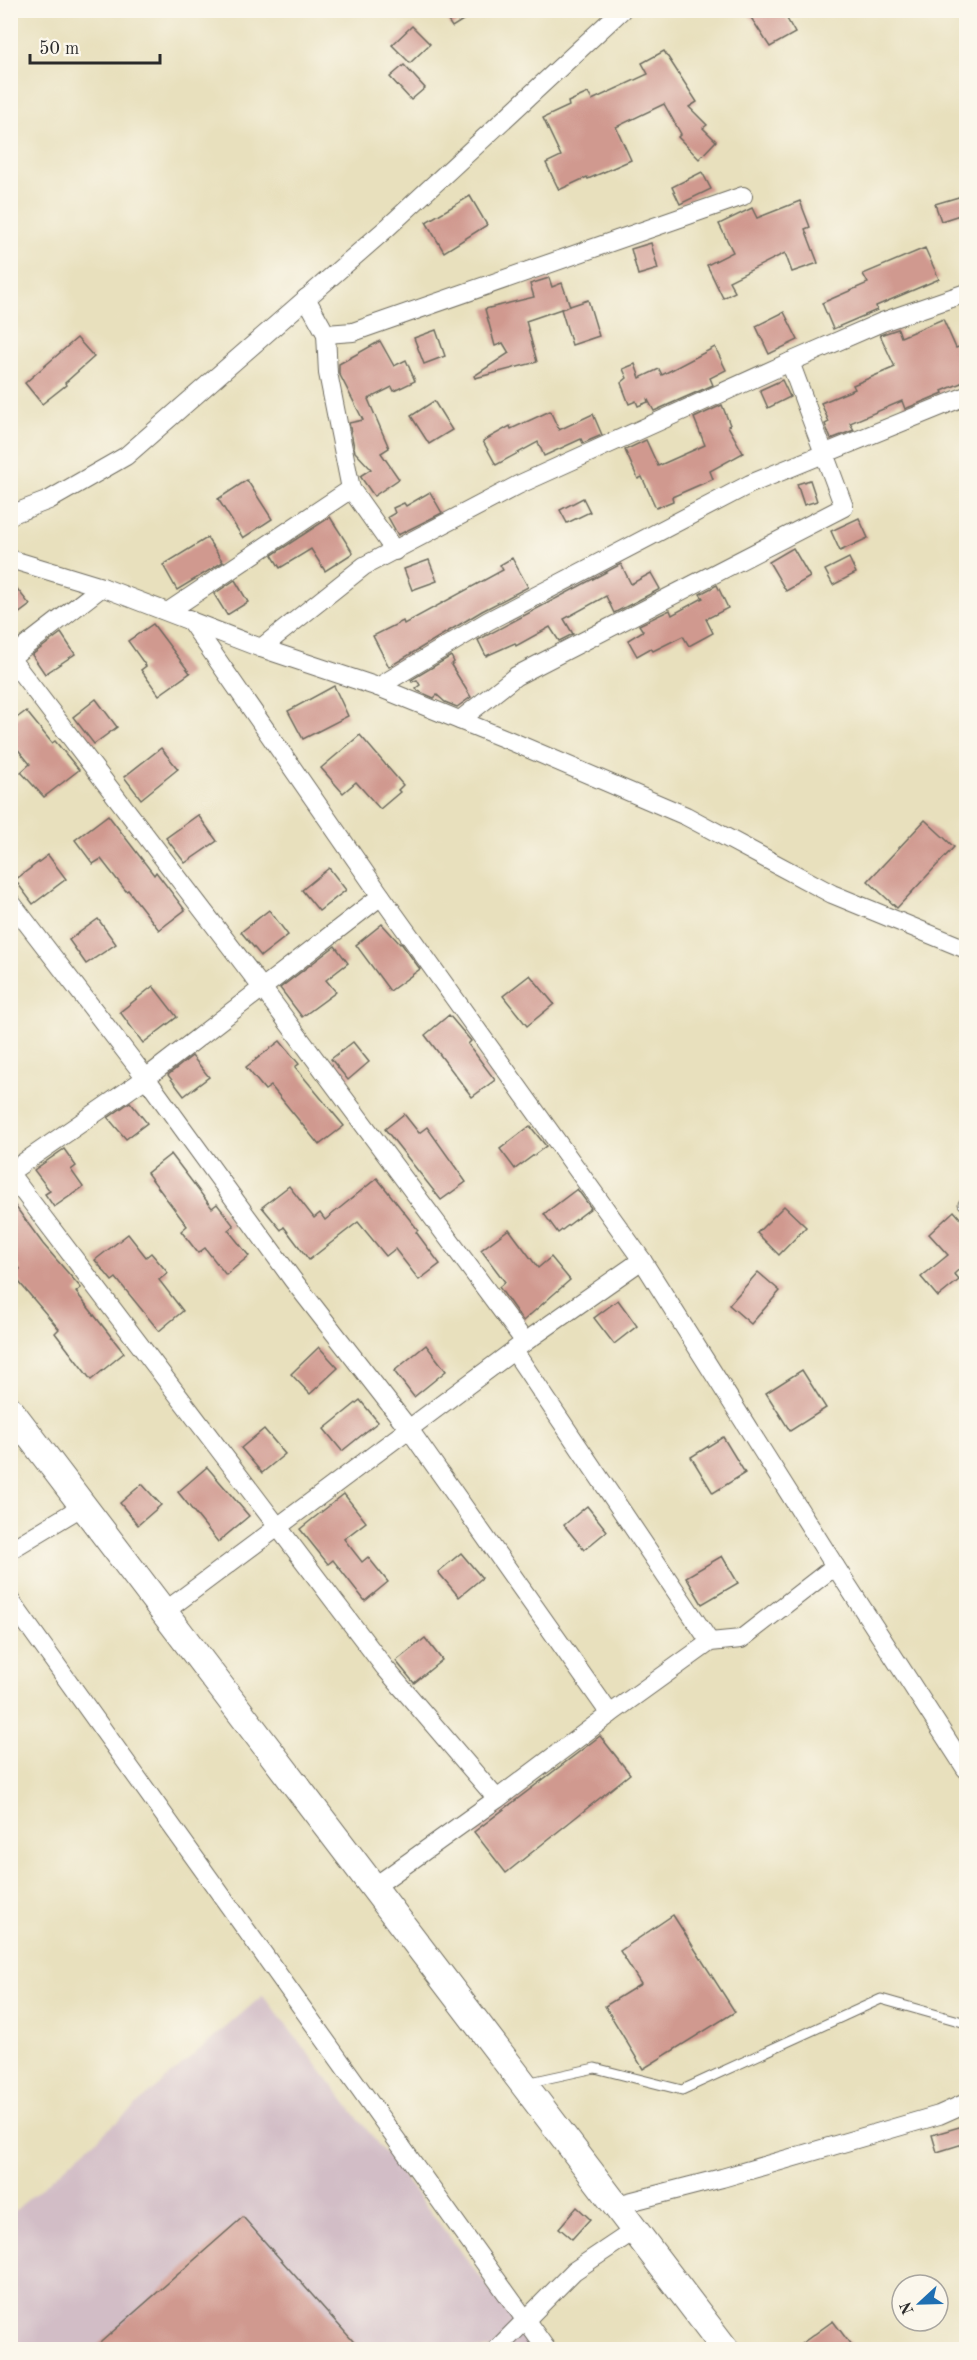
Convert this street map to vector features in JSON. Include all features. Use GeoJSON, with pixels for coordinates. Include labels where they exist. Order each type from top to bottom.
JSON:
{"type":"FeatureCollection","features":[{"type":"Feature","properties":{"kind":"main road"},"geometry":{"type":"LineString","coordinates":[[10,1410],[726,2349]]}},
{"type":"Feature","properties":{"kind":"street"},"geometry":{"type":"LineString","coordinates":[[10,515],[49,500],[126,456],[387,228],[622,10]]}},
{"type":"Feature","properties":{"kind":"street"},"geometry":{"type":"LineString","coordinates":[[326,334],[353,332],[743,196]]}},
{"type":"Feature","properties":{"kind":"street"},"geometry":{"type":"LineString","coordinates":[[261,648],[364,566],[395,552],[518,485],[882,322],[966,293]]}},
{"type":"Feature","properties":{"kind":"street"},"geometry":{"type":"LineString","coordinates":[[306,298],[326,334],[328,373],[351,489],[395,552]]}},
{"type":"Feature","properties":{"kind":"street"},"geometry":{"type":"LineString","coordinates":[[460,720],[516,676],[844,507],[790,362]]}},
{"type":"Feature","properties":{"kind":"street"},"geometry":{"type":"LineString","coordinates":[[378,687],[488,621],[740,489],[966,396]]}},
{"type":"Feature","properties":{"kind":"street"},"geometry":{"type":"LineString","coordinates":[[169,611],[351,489]]}},
{"type":"Feature","properties":{"kind":"street"},"geometry":{"type":"LineString","coordinates":[[10,558],[169,611],[261,648],[378,687],[460,720],[686,816],[832,894],[966,949]]}},
{"type":"Feature","properties":{"kind":"street"},"geometry":{"type":"LineString","coordinates":[[102,587],[11,658],[263,989],[520,1347],[710,1642]]}},
{"type":"Feature","properties":{"kind":"street"},"geometry":{"type":"LineString","coordinates":[[189,620],[381,896],[642,1260],[966,1769]]}},
{"type":"Feature","properties":{"kind":"street"},"geometry":{"type":"LineString","coordinates":[[381,896],[146,1078],[10,1173],[385,1668],[497,1799]]}},
{"type":"Feature","properties":{"kind":"street"},"geometry":{"type":"LineString","coordinates":[[10,901],[146,1078],[293,1280],[409,1429],[610,1714]]}},
{"type":"Feature","properties":{"kind":"street"},"geometry":{"type":"LineString","coordinates":[[164,1612],[520,1347],[642,1260]]}},
{"type":"Feature","properties":{"kind":"street"},"geometry":{"type":"LineString","coordinates":[[10,1550],[83,1506]]}},
{"type":"Feature","properties":{"kind":"street"},"geometry":{"type":"LineString","coordinates":[[374,1887],[710,1642],[741,1639],[835,1566]]}},
{"type":"Feature","properties":{"kind":"street"},"geometry":{"type":"LineString","coordinates":[[10,1600],[547,2349]]}},
{"type":"Feature","properties":{"kind":"street"},"geometry":{"type":"LineString","coordinates":[[617,2205],[722,2178],[882,2132],[939,2115],[966,2103]]}},
{"type":"Feature","properties":{"kind":"street"},"geometry":{"type":"LineString","coordinates":[[496,2349],[574,2271],[635,2230]]}},
{"type":"Feature","properties":{"kind":"lane"},"geometry":{"type":"LineString","coordinates":[[524,2083],[595,2068],[682,2090],[881,1999],[966,2023]]}},
{"type":"Feature","properties":{"kind":"shaded area"},"geometry":{"type":"Polygon","coordinates":[[[263,1995],[536,2349],[11,2349],[10,2215],[263,1995]]]}},
{"type":"Feature","properties":{"kind":"building"},"geometry":{"type":"Polygon","coordinates":[[[441,10],[479,10],[452,27],[441,10]]]}},
{"type":"Feature","properties":{"kind":"building"},"geometry":{"type":"Polygon","coordinates":[[[746,10],[782,10],[795,33],[770,47],[746,10]]]}},
{"type":"Feature","properties":{"kind":"building"},"geometry":{"type":"Polygon","coordinates":[[[412,26],[430,44],[410,63],[392,45],[412,26]]]}},
{"type":"Feature","properties":{"kind":"building"},"geometry":{"type":"Polygon","coordinates":[[[664,51],[697,102],[689,107],[707,125],[703,128],[716,141],[699,159],[678,137],[681,134],[664,104],[616,127],[631,160],[559,190],[546,163],[561,156],[543,118],[569,106],[568,102],[588,93],[592,100],[648,74],[642,63],[664,51]]]}},
{"type":"Feature","properties":{"kind":"building"},"geometry":{"type":"Polygon","coordinates":[[[404,65],[425,88],[411,100],[390,77],[404,65]]]}},
{"type":"Feature","properties":{"kind":"building"},"geometry":{"type":"Polygon","coordinates":[[[702,172],[711,189],[680,204],[672,187],[702,172]]]}},
{"type":"Feature","properties":{"kind":"building"},"geometry":{"type":"Polygon","coordinates":[[[470,196],[487,225],[444,252],[426,222],[470,196]]]}},
{"type":"Feature","properties":{"kind":"building"},"geometry":{"type":"Polygon","coordinates":[[[962,196],[966,213],[941,221],[935,204],[962,196]]]}},
{"type":"Feature","properties":{"kind":"building"},"geometry":{"type":"Polygon","coordinates":[[[800,201],[810,227],[805,229],[818,263],[792,272],[785,253],[729,281],[735,292],[723,298],[707,265],[733,252],[719,224],[752,208],[757,218],[800,201]]]}},
{"type":"Feature","properties":{"kind":"building"},"geometry":{"type":"Polygon","coordinates":[[[651,243],[658,269],[638,275],[631,249],[651,243]]]}},
{"type":"Feature","properties":{"kind":"building"},"geometry":{"type":"Polygon","coordinates":[[[925,248],[939,279],[876,306],[877,310],[833,329],[822,303],[868,283],[863,274],[925,248]]]}},
{"type":"Feature","properties":{"kind":"building"},"geometry":{"type":"Polygon","coordinates":[[[549,278],[552,287],[562,283],[570,306],[526,321],[537,362],[475,378],[474,376],[509,353],[503,343],[495,346],[485,309],[534,297],[530,284],[549,278]]]}},
{"type":"Feature","properties":{"kind":"building"},"geometry":{"type":"Polygon","coordinates":[[[588,300],[599,336],[572,345],[561,309],[588,300]]]}},
{"type":"Feature","properties":{"kind":"building"},"geometry":{"type":"Polygon","coordinates":[[[784,312],[798,340],[769,354],[756,326],[784,312]]]}},
{"type":"Feature","properties":{"kind":"building"},"geometry":{"type":"Polygon","coordinates":[[[943,319],[956,348],[966,344],[966,381],[905,409],[902,401],[850,423],[854,430],[831,439],[825,424],[829,422],[821,403],[855,389],[853,385],[895,367],[880,335],[898,329],[901,337],[943,319]]]}},
{"type":"Feature","properties":{"kind":"building"},"geometry":{"type":"Polygon","coordinates":[[[436,330],[445,356],[424,364],[414,338],[436,330]]]}},
{"type":"Feature","properties":{"kind":"building"},"geometry":{"type":"Polygon","coordinates":[[[77,338],[94,357],[65,383],[66,385],[42,404],[25,383],[77,338]]]}},
{"type":"Feature","properties":{"kind":"building"},"geometry":{"type":"Polygon","coordinates":[[[380,341],[394,366],[406,360],[415,381],[394,391],[392,387],[368,399],[389,448],[381,453],[399,479],[374,496],[360,476],[371,469],[355,452],[349,423],[363,420],[339,373],[339,364],[380,341]]]}},
{"type":"Feature","properties":{"kind":"building"},"geometry":{"type":"Polygon","coordinates":[[[715,347],[726,370],[710,378],[713,385],[654,411],[647,398],[648,402],[638,406],[636,401],[629,404],[621,383],[627,378],[623,369],[635,364],[640,378],[659,369],[662,375],[715,347]]]}},
{"type":"Feature","properties":{"kind":"building"},"geometry":{"type":"Polygon","coordinates":[[[782,380],[790,397],[768,408],[760,390],[782,380]]]}},
{"type":"Feature","properties":{"kind":"building"},"geometry":{"type":"Polygon","coordinates":[[[434,401],[452,430],[429,444],[411,416],[434,401]]]}},
{"type":"Feature","properties":{"kind":"building"},"geometry":{"type":"Polygon","coordinates":[[[722,405],[730,425],[728,426],[743,453],[710,471],[713,479],[672,497],[673,501],[656,508],[642,477],[638,479],[625,450],[646,440],[658,466],[705,445],[694,418],[722,405]]]}},
{"type":"Feature","properties":{"kind":"building"},"geometry":{"type":"Polygon","coordinates":[[[550,411],[559,430],[593,414],[602,435],[583,443],[581,439],[544,456],[538,442],[496,465],[483,441],[510,426],[511,429],[550,411]]]}},
{"type":"Feature","properties":{"kind":"building"},"geometry":{"type":"Polygon","coordinates":[[[247,480],[272,519],[243,538],[218,499],[247,480]]]}},
{"type":"Feature","properties":{"kind":"building"},"geometry":{"type":"Polygon","coordinates":[[[810,480],[817,501],[804,505],[797,484],[810,480]]]}},
{"type":"Feature","properties":{"kind":"building"},"geometry":{"type":"Polygon","coordinates":[[[430,492],[442,513],[398,535],[388,517],[395,513],[393,508],[404,503],[406,506],[430,492]]]}},
{"type":"Feature","properties":{"kind":"building"},"geometry":{"type":"Polygon","coordinates":[[[583,498],[590,512],[567,523],[560,510],[583,498]]]}},
{"type":"Feature","properties":{"kind":"building"},"geometry":{"type":"Polygon","coordinates":[[[330,517],[353,553],[325,571],[311,549],[280,568],[272,555],[330,517]]]}},
{"type":"Feature","properties":{"kind":"building"},"geometry":{"type":"Polygon","coordinates":[[[859,518],[868,538],[840,551],[831,531],[859,518]]]}},
{"type":"Feature","properties":{"kind":"building"},"geometry":{"type":"Polygon","coordinates":[[[207,538],[223,562],[177,590],[163,565],[207,538]]]}},
{"type":"Feature","properties":{"kind":"building"},"geometry":{"type":"Polygon","coordinates":[[[793,548],[810,577],[786,591],[769,562],[793,548]]]}},
{"type":"Feature","properties":{"kind":"building"},"geometry":{"type":"Polygon","coordinates":[[[512,558],[528,587],[482,611],[389,667],[373,636],[403,621],[404,624],[503,570],[500,565],[512,558]]]}},
{"type":"Feature","properties":{"kind":"building"},"geometry":{"type":"Polygon","coordinates":[[[849,558],[856,573],[833,585],[825,570],[849,558]]]}},
{"type":"Feature","properties":{"kind":"building"},"geometry":{"type":"Polygon","coordinates":[[[429,560],[437,581],[412,590],[404,569],[429,560]]]}},
{"type":"Feature","properties":{"kind":"building"},"geometry":{"type":"Polygon","coordinates":[[[621,564],[631,584],[651,573],[660,589],[614,613],[606,596],[564,619],[573,634],[559,641],[550,627],[516,646],[515,643],[486,656],[478,640],[621,564]]]}},
{"type":"Feature","properties":{"kind":"building"},"geometry":{"type":"Polygon","coordinates":[[[10,580],[30,605],[10,620],[10,580]]]}},
{"type":"Feature","properties":{"kind":"building"},"geometry":{"type":"Polygon","coordinates":[[[235,580],[248,602],[227,615],[214,594],[235,580]]]}},
{"type":"Feature","properties":{"kind":"building"},"geometry":{"type":"Polygon","coordinates":[[[717,585],[728,608],[706,619],[713,633],[689,646],[683,636],[637,656],[628,640],[643,631],[639,625],[670,610],[672,615],[703,598],[700,594],[717,585]]]}},
{"type":"Feature","properties":{"kind":"building"},"geometry":{"type":"Polygon","coordinates":[[[153,624],[190,673],[159,695],[141,670],[146,666],[128,641],[153,624]]]}},
{"type":"Feature","properties":{"kind":"building"},"geometry":{"type":"Polygon","coordinates":[[[61,633],[75,654],[45,674],[32,655],[61,633]]]}},
{"type":"Feature","properties":{"kind":"building"},"geometry":{"type":"Polygon","coordinates":[[[451,656],[454,662],[451,665],[471,697],[457,707],[445,702],[437,695],[434,698],[418,691],[416,688],[420,685],[417,680],[412,682],[411,680],[451,656]]]}},
{"type":"Feature","properties":{"kind":"building"},"geometry":{"type":"Polygon","coordinates":[[[334,686],[348,716],[303,739],[288,711],[334,686]]]}},
{"type":"Feature","properties":{"kind":"building"},"geometry":{"type":"Polygon","coordinates":[[[96,699],[117,727],[94,744],[73,717],[96,699]]]}},
{"type":"Feature","properties":{"kind":"building"},"geometry":{"type":"Polygon","coordinates":[[[26,711],[52,743],[55,741],[79,770],[44,797],[21,772],[30,764],[10,740],[10,723],[26,711]]]}},
{"type":"Feature","properties":{"kind":"building"},"geometry":{"type":"Polygon","coordinates":[[[360,735],[403,785],[398,790],[400,792],[380,809],[356,782],[343,793],[321,768],[360,735]]]}},
{"type":"Feature","properties":{"kind":"building"},"geometry":{"type":"Polygon","coordinates":[[[161,748],[178,769],[141,799],[124,777],[161,748]]]}},
{"type":"Feature","properties":{"kind":"building"},"geometry":{"type":"Polygon","coordinates":[[[108,815],[154,875],[156,872],[185,910],[159,930],[101,859],[93,864],[75,840],[108,815]]]}},
{"type":"Feature","properties":{"kind":"building"},"geometry":{"type":"Polygon","coordinates":[[[198,815],[217,841],[185,863],[166,838],[198,815]]]}},
{"type":"Feature","properties":{"kind":"building"},"geometry":{"type":"Polygon","coordinates":[[[925,820],[954,847],[897,908],[868,881],[925,820]]]}},
{"type":"Feature","properties":{"kind":"building"},"geometry":{"type":"Polygon","coordinates":[[[48,855],[66,879],[33,904],[15,880],[48,855]]]}},
{"type":"Feature","properties":{"kind":"building"},"geometry":{"type":"Polygon","coordinates":[[[329,868],[346,890],[319,911],[302,890],[329,868]]]}},
{"type":"Feature","properties":{"kind":"building"},"geometry":{"type":"Polygon","coordinates":[[[269,910],[288,935],[261,956],[241,932],[269,910]]]}},
{"type":"Feature","properties":{"kind":"building"},"geometry":{"type":"Polygon","coordinates":[[[98,919],[116,944],[86,964],[69,940],[98,919]]]}},
{"type":"Feature","properties":{"kind":"building"},"geometry":{"type":"Polygon","coordinates":[[[382,924],[401,943],[420,969],[390,991],[356,945],[382,924]]]}},
{"type":"Feature","properties":{"kind":"building"},"geometry":{"type":"Polygon","coordinates":[[[335,946],[348,963],[326,980],[336,992],[302,1017],[280,988],[335,946]]]}},
{"type":"Feature","properties":{"kind":"building"},"geometry":{"type":"Polygon","coordinates":[[[530,975],[554,1004],[527,1026],[503,996],[530,975]]]}},
{"type":"Feature","properties":{"kind":"building"},"geometry":{"type":"Polygon","coordinates":[[[153,986],[177,1017],[143,1043],[120,1012],[153,986]]]}},
{"type":"Feature","properties":{"kind":"building"},"geometry":{"type":"Polygon","coordinates":[[[449,1015],[471,1041],[468,1044],[495,1080],[472,1097],[425,1035],[449,1015]]]}},
{"type":"Feature","properties":{"kind":"building"},"geometry":{"type":"Polygon","coordinates":[[[280,1041],[299,1064],[295,1067],[344,1126],[319,1145],[271,1086],[265,1090],[246,1067],[280,1041]]]}},
{"type":"Feature","properties":{"kind":"building"},"geometry":{"type":"Polygon","coordinates":[[[353,1042],[369,1062],[348,1080],[331,1059],[353,1042]]]}},
{"type":"Feature","properties":{"kind":"building"},"geometry":{"type":"Polygon","coordinates":[[[192,1056],[209,1077],[184,1096],[168,1075],[192,1056]]]}},
{"type":"Feature","properties":{"kind":"building"},"geometry":{"type":"Polygon","coordinates":[[[130,1102],[147,1123],[126,1139],[108,1118],[130,1102]]]}},
{"type":"Feature","properties":{"kind":"building"},"geometry":{"type":"Polygon","coordinates":[[[404,1114],[419,1133],[427,1127],[466,1182],[441,1200],[385,1129],[404,1114]]]}},
{"type":"Feature","properties":{"kind":"building"},"geometry":{"type":"Polygon","coordinates":[[[530,1126],[546,1146],[515,1169],[500,1149],[530,1126]]]}},
{"type":"Feature","properties":{"kind":"building"},"geometry":{"type":"Polygon","coordinates":[[[64,1149],[76,1166],[71,1170],[83,1187],[54,1207],[45,1194],[50,1191],[34,1170],[64,1149]]]}},
{"type":"Feature","properties":{"kind":"building"},"geometry":{"type":"Polygon","coordinates":[[[171,1154],[212,1208],[217,1204],[234,1226],[228,1230],[249,1256],[226,1275],[205,1248],[198,1253],[181,1231],[187,1226],[147,1173],[171,1154]]]}},
{"type":"Feature","properties":{"kind":"building"},"geometry":{"type":"Polygon","coordinates":[[[377,1178],[418,1230],[416,1232],[440,1264],[419,1280],[395,1249],[386,1256],[358,1222],[309,1260],[284,1227],[281,1230],[262,1207],[289,1186],[314,1218],[320,1213],[325,1220],[377,1178]]]}},
{"type":"Feature","properties":{"kind":"building"},"geometry":{"type":"Polygon","coordinates":[[[577,1189],[591,1208],[558,1233],[544,1214],[577,1189]]]}},
{"type":"Feature","properties":{"kind":"building"},"geometry":{"type":"Polygon","coordinates":[[[10,1199],[43,1244],[81,1288],[76,1292],[124,1353],[91,1380],[55,1333],[59,1329],[13,1275],[20,1269],[10,1257],[10,1199]]]}},
{"type":"Feature","properties":{"kind":"building"},"geometry":{"type":"Polygon","coordinates":[[[784,1206],[806,1227],[779,1255],[757,1233],[784,1206]]]}},
{"type":"Feature","properties":{"kind":"building"},"geometry":{"type":"Polygon","coordinates":[[[954,1211],[966,1225],[966,1263],[954,1274],[959,1280],[938,1297],[921,1277],[948,1255],[929,1234],[954,1211]]]}},
{"type":"Feature","properties":{"kind":"building"},"geometry":{"type":"Polygon","coordinates":[[[509,1229],[538,1268],[551,1257],[570,1280],[523,1321],[499,1287],[505,1282],[481,1250],[509,1229]]]}},
{"type":"Feature","properties":{"kind":"building"},"geometry":{"type":"Polygon","coordinates":[[[128,1234],[146,1257],[151,1253],[168,1273],[159,1280],[183,1311],[159,1331],[116,1278],[112,1281],[95,1260],[128,1234]]]}},
{"type":"Feature","properties":{"kind":"building"},"geometry":{"type":"Polygon","coordinates":[[[758,1272],[780,1291],[751,1324],[729,1305],[758,1272]]]}},
{"type":"Feature","properties":{"kind":"building"},"geometry":{"type":"Polygon","coordinates":[[[618,1300],[637,1326],[614,1344],[594,1318],[618,1300]]]}},
{"type":"Feature","properties":{"kind":"building"},"geometry":{"type":"Polygon","coordinates":[[[426,1345],[446,1371],[414,1397],[394,1371],[426,1345]]]}},
{"type":"Feature","properties":{"kind":"building"},"geometry":{"type":"Polygon","coordinates":[[[319,1347],[338,1368],[310,1394],[291,1374],[319,1347]]]}},
{"type":"Feature","properties":{"kind":"building"},"geometry":{"type":"Polygon","coordinates":[[[802,1370],[826,1408],[790,1431],[766,1393],[802,1370]]]}},
{"type":"Feature","properties":{"kind":"building"},"geometry":{"type":"Polygon","coordinates":[[[360,1400],[378,1422],[342,1451],[324,1429],[360,1400]]]}},
{"type":"Feature","properties":{"kind":"building"},"geometry":{"type":"Polygon","coordinates":[[[264,1429],[285,1454],[262,1473],[241,1448],[264,1429]]]}},
{"type":"Feature","properties":{"kind":"building"},"geometry":{"type":"Polygon","coordinates":[[[723,1437],[745,1473],[713,1493],[691,1457],[723,1437]]]}},
{"type":"Feature","properties":{"kind":"building"},"geometry":{"type":"Polygon","coordinates":[[[207,1467],[249,1516],[218,1542],[178,1492],[207,1467]]]}},
{"type":"Feature","properties":{"kind":"building"},"geometry":{"type":"Polygon","coordinates":[[[142,1484],[161,1505],[138,1525],[120,1503],[142,1484]]]}},
{"type":"Feature","properties":{"kind":"building"},"geometry":{"type":"Polygon","coordinates":[[[344,1494],[366,1522],[344,1539],[362,1562],[368,1557],[388,1582],[365,1601],[333,1560],[328,1564],[300,1529],[344,1494]]]}},
{"type":"Feature","properties":{"kind":"building"},"geometry":{"type":"Polygon","coordinates":[[[587,1506],[607,1531],[584,1550],[564,1525],[587,1506]]]}},
{"type":"Feature","properties":{"kind":"building"},"geometry":{"type":"Polygon","coordinates":[[[461,1553],[482,1578],[459,1597],[438,1572],[461,1553]]]}},
{"type":"Feature","properties":{"kind":"building"},"geometry":{"type":"Polygon","coordinates":[[[722,1556],[738,1583],[702,1604],[686,1577],[722,1556]]]}},
{"type":"Feature","properties":{"kind":"building"},"geometry":{"type":"Polygon","coordinates":[[[425,1638],[442,1660],[414,1683],[396,1661],[425,1638]]]}},
{"type":"Feature","properties":{"kind":"building"},"geometry":{"type":"Polygon","coordinates":[[[600,1736],[630,1774],[506,1873],[474,1832],[600,1736]]]}},
{"type":"Feature","properties":{"kind":"building"},"geometry":{"type":"Polygon","coordinates":[[[673,1915],[735,2012],[643,2069],[605,2006],[641,1984],[620,1951],[673,1915]]]}},
{"type":"Feature","properties":{"kind":"building"},"geometry":{"type":"Polygon","coordinates":[[[966,2125],[966,2143],[937,2152],[932,2135],[966,2125]]]}},
{"type":"Feature","properties":{"kind":"building"},"geometry":{"type":"Polygon","coordinates":[[[577,2207],[590,2219],[572,2239],[559,2228],[577,2207]]]}},
{"type":"Feature","properties":{"kind":"building"},"geometry":{"type":"Polygon","coordinates":[[[243,2217],[360,2349],[93,2349],[243,2217]]]}},
{"type":"Feature","properties":{"kind":"building"},"geometry":{"type":"Polygon","coordinates":[[[833,2321],[854,2349],[794,2349],[833,2321]]]}}]}
